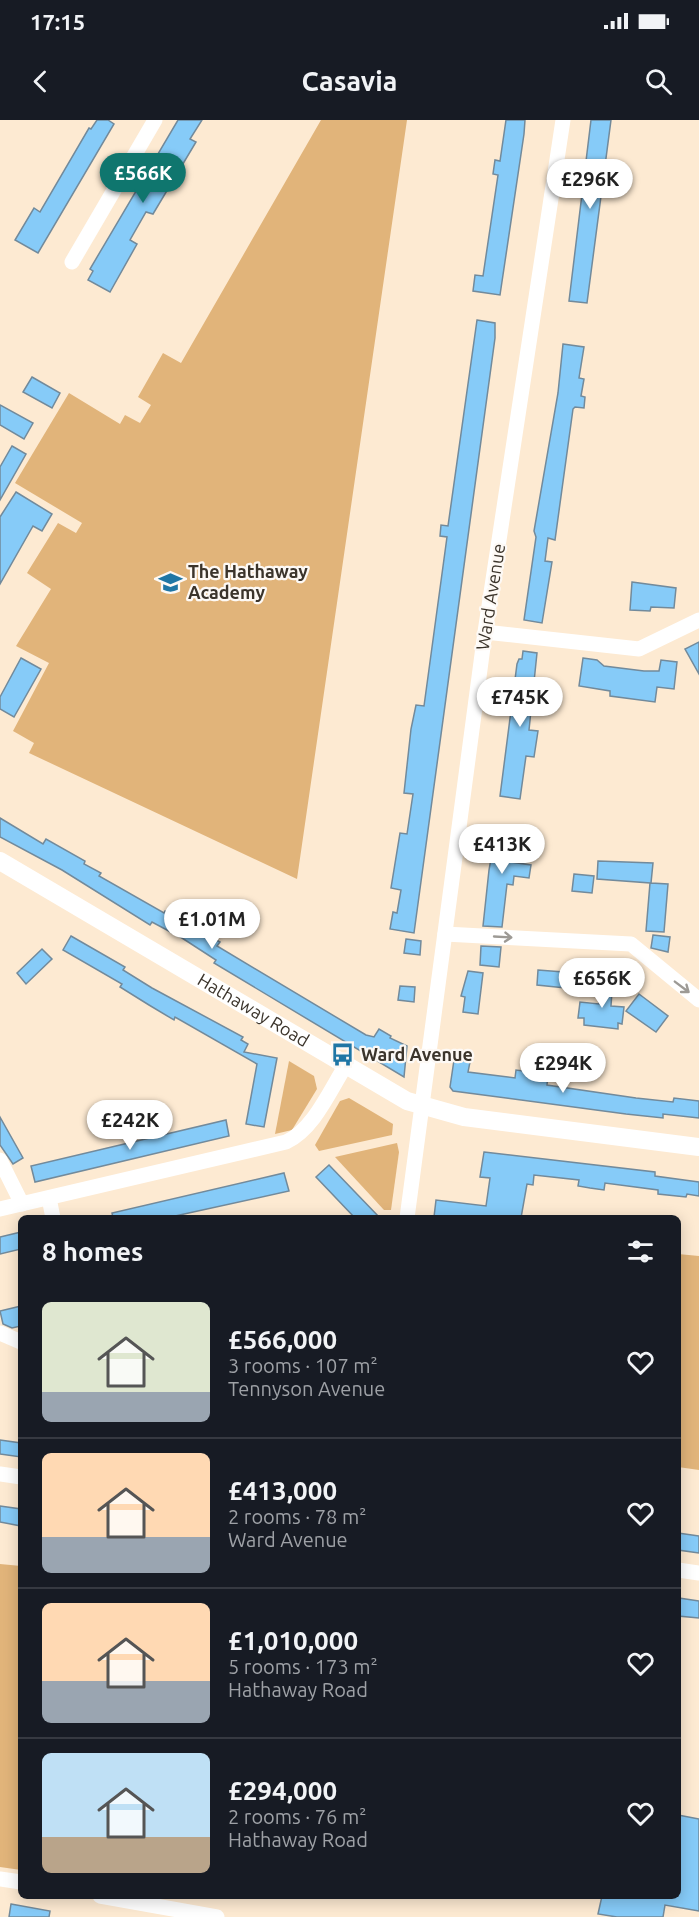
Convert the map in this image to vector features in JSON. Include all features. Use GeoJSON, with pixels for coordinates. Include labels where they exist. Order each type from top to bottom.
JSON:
{"type":"FeatureCollection","features":[{"type":"Feature","properties":{"kind":"street"},"geometry":{"type":"LineString","coordinates":[[72,262],[155,120]]}},
{"type":"Feature","properties":{"kind":"street","name":"Ward Avenue"},"geometry":{"type":"LineString","coordinates":[[408,1215],[485,632],[563,120]]}},
{"type":"Feature","properties":{"kind":"street"},"geometry":{"type":"LineString","coordinates":[[485,632],[639,649],[699,620]]}},
{"type":"Feature","properties":{"kind":"street","name":"Hathaway Road"},"geometry":{"type":"LineString","coordinates":[[0,861],[391,1093],[423,1107],[464,1117],[699,1147]]}},
{"type":"Feature","properties":{"kind":"street"},"geometry":{"type":"LineString","coordinates":[[445,934],[631,944],[699,1000]]}},
{"type":"Feature","properties":{"kind":"street"},"geometry":{"type":"LineString","coordinates":[[0,1209],[286,1142],[297,1137],[307,1126],[346,1065]]}},
{"type":"Feature","properties":{"kind":"street"},"geometry":{"type":"LineString","coordinates":[[0,1160],[22,1204]]}},
{"type":"Feature","properties":{"kind":"street"},"geometry":{"type":"LineString","coordinates":[[49,1197],[52,1215]]}},
{"type":"Feature","properties":{"kind":"street"},"geometry":{"type":"LineString","coordinates":[[0,1333],[18,1341]]}},
{"type":"Feature","properties":{"kind":"street"},"geometry":{"type":"LineString","coordinates":[[0,1474],[18,1477]]}},
{"type":"Feature","properties":{"kind":"street"},"geometry":{"type":"LineString","coordinates":[[681,1570],[699,1573]]}},
{"type":"Feature","properties":{"kind":"street"},"geometry":{"type":"LineString","coordinates":[[0,1879],[18,1882]]}},
{"type":"Feature","properties":{"kind":"street"},"geometry":{"type":"LineString","coordinates":[[114,1899],[185,1914],[217,1917]]}},
{"type":"Feature","properties":{"kind":"shaded area","name":"The Hathaway Academy"},"geometry":{"type":"Polygon","coordinates":[[[321,120],[407,120],[297,879],[29,753],[34,743],[13,731],[49,663],[16,646],[51,589],[27,573],[58,523],[76,533],[82,523],[15,483],[69,393],[120,424],[125,415],[140,423],[151,405],[138,397],[163,353],[181,363],[321,120]]]}},
{"type":"Feature","properties":{"kind":"shaded area"},"geometry":{"type":"Polygon","coordinates":[[[289,1061],[314,1076],[317,1089],[292,1130],[275,1134],[289,1061]]]}},
{"type":"Feature","properties":{"kind":"shaded area"},"geometry":{"type":"Polygon","coordinates":[[[349,1098],[393,1124],[392,1135],[319,1151],[315,1145],[340,1101],[349,1098]]]}},
{"type":"Feature","properties":{"kind":"shaded area"},"geometry":{"type":"Polygon","coordinates":[[[397,1143],[399,1152],[391,1210],[384,1210],[335,1157],[397,1143]]]}},
{"type":"Feature","properties":{"kind":"shaded area"},"geometry":{"type":"Polygon","coordinates":[[[681,1254],[699,1256],[699,1470],[681,1467],[681,1254]]]}},
{"type":"Feature","properties":{"kind":"shaded area"},"geometry":{"type":"Polygon","coordinates":[[[0,1564],[18,1566],[18,1870],[0,1867],[0,1564]]]}},
{"type":"Feature","properties":{"kind":"building"},"geometry":{"type":"Polygon","coordinates":[[[97,120],[108,120],[114,124],[38,253],[15,240],[34,208],[40,212],[89,128],[91,129],[97,120]]]}},
{"type":"Feature","properties":{"kind":"building"},"geometry":{"type":"Polygon","coordinates":[[[178,120],[202,120],[190,139],[196,142],[153,214],[146,212],[130,240],[137,244],[110,292],[88,280],[93,271],[90,269],[178,120]]]}},
{"type":"Feature","properties":{"kind":"building"},"geometry":{"type":"Polygon","coordinates":[[[506,120],[525,120],[500,295],[473,291],[475,275],[483,276],[498,175],[493,174],[495,160],[500,161],[506,120]]]}},
{"type":"Feature","properties":{"kind":"building"},"geometry":{"type":"Polygon","coordinates":[[[591,120],[611,120],[587,303],[569,301],[591,120]]]}},
{"type":"Feature","properties":{"kind":"building"},"geometry":{"type":"Polygon","coordinates":[[[477,320],[495,323],[495,338],[414,933],[390,929],[393,912],[397,913],[401,890],[391,888],[400,833],[407,834],[413,794],[404,793],[411,729],[416,705],[424,706],[447,537],[440,536],[441,525],[448,526],[477,320]]]}},
{"type":"Feature","properties":{"kind":"building"},"geometry":{"type":"Polygon","coordinates":[[[563,344],[584,347],[579,378],[584,379],[581,396],[585,397],[584,408],[575,407],[573,409],[555,540],[548,538],[545,561],[552,562],[542,623],[524,620],[536,537],[534,531],[558,393],[563,344]]]}},
{"type":"Feature","properties":{"kind":"building"},"geometry":{"type":"Polygon","coordinates":[[[32,377],[60,393],[52,408],[23,392],[32,377]]]}},
{"type":"Feature","properties":{"kind":"building"},"geometry":{"type":"Polygon","coordinates":[[[0,405],[33,423],[24,439],[0,425],[0,405]]]}},
{"type":"Feature","properties":{"kind":"building"},"geometry":{"type":"Polygon","coordinates":[[[12,446],[26,454],[0,500],[0,467],[12,446]]]}},
{"type":"Feature","properties":{"kind":"building"},"geometry":{"type":"Polygon","coordinates":[[[16,492],[52,514],[42,531],[33,526],[0,584],[0,517],[16,492]]]}},
{"type":"Feature","properties":{"kind":"building"},"geometry":{"type":"Polygon","coordinates":[[[632,582],[676,588],[674,608],[651,607],[650,611],[630,610],[632,582]]]}},
{"type":"Feature","properties":{"kind":"building"},"geometry":{"type":"Polygon","coordinates":[[[699,642],[699,674],[685,649],[699,642]]]}},
{"type":"Feature","properties":{"kind":"building"},"geometry":{"type":"Polygon","coordinates":[[[523,651],[537,653],[529,730],[538,731],[534,757],[526,756],[520,799],[500,796],[517,664],[519,659],[522,659],[523,651]]]}},
{"type":"Feature","properties":{"kind":"building"},"geometry":{"type":"Polygon","coordinates":[[[21,658],[41,669],[14,717],[0,709],[0,697],[21,658]]]}},
{"type":"Feature","properties":{"kind":"building"},"geometry":{"type":"Polygon","coordinates":[[[583,658],[597,660],[604,666],[644,671],[659,671],[661,660],[677,662],[674,689],[657,687],[655,702],[610,696],[610,691],[579,686],[583,658]]]}},
{"type":"Feature","properties":{"kind":"building"},"geometry":{"type":"Polygon","coordinates":[[[0,818],[43,844],[46,839],[85,861],[84,864],[101,873],[99,876],[220,942],[217,946],[366,1035],[374,1037],[379,1029],[391,1036],[390,1038],[407,1046],[404,1077],[214,963],[216,960],[182,938],[152,922],[150,925],[62,870],[0,837],[0,818]]]}},
{"type":"Feature","properties":{"kind":"building"},"geometry":{"type":"Polygon","coordinates":[[[497,825],[516,827],[511,862],[531,865],[529,878],[514,876],[513,885],[507,884],[502,927],[483,926],[497,825]]]}},
{"type":"Feature","properties":{"kind":"building"},"geometry":{"type":"Polygon","coordinates":[[[598,861],[653,863],[651,883],[668,884],[664,932],[646,931],[650,883],[597,879],[598,861]]]}},
{"type":"Feature","properties":{"kind":"building"},"geometry":{"type":"Polygon","coordinates":[[[574,874],[594,876],[592,893],[572,891],[574,874]]]}},
{"type":"Feature","properties":{"kind":"building"},"geometry":{"type":"Polygon","coordinates":[[[653,935],[670,937],[668,952],[651,948],[653,935]]]}},
{"type":"Feature","properties":{"kind":"building"},"geometry":{"type":"Polygon","coordinates":[[[71,936],[125,967],[123,970],[152,988],[243,1037],[241,1040],[248,1044],[244,1052],[277,1058],[264,1127],[246,1124],[257,1064],[175,1017],[174,1020],[120,987],[122,984],[63,950],[71,936]]]}},
{"type":"Feature","properties":{"kind":"building"},"geometry":{"type":"Polygon","coordinates":[[[406,939],[421,941],[420,955],[404,953],[406,939]]]}},
{"type":"Feature","properties":{"kind":"building"},"geometry":{"type":"Polygon","coordinates":[[[481,946],[501,947],[499,967],[480,965],[481,946]]]}},
{"type":"Feature","properties":{"kind":"building"},"geometry":{"type":"Polygon","coordinates":[[[42,949],[52,959],[26,984],[17,973],[42,949]]]}},
{"type":"Feature","properties":{"kind":"building"},"geometry":{"type":"Polygon","coordinates":[[[538,970],[576,973],[575,989],[537,985],[538,970]]]}},
{"type":"Feature","properties":{"kind":"building"},"geometry":{"type":"Polygon","coordinates":[[[468,971],[483,973],[478,1014],[463,1012],[465,997],[461,996],[468,971]]]}},
{"type":"Feature","properties":{"kind":"building"},"geometry":{"type":"Polygon","coordinates":[[[603,976],[613,977],[611,1006],[624,1007],[622,1024],[618,1023],[618,1029],[584,1025],[584,1018],[578,1018],[580,1002],[599,1004],[603,976]]]}},
{"type":"Feature","properties":{"kind":"building"},"geometry":{"type":"Polygon","coordinates":[[[400,986],[415,987],[414,1002],[398,1000],[400,986]]]}},
{"type":"Feature","properties":{"kind":"building"},"geometry":{"type":"Polygon","coordinates":[[[639,994],[668,1016],[656,1032],[626,1011],[639,994]]]}},
{"type":"Feature","properties":{"kind":"building"},"geometry":{"type":"Polygon","coordinates":[[[454,1060],[470,1062],[468,1072],[515,1078],[516,1070],[548,1074],[547,1085],[673,1102],[674,1098],[699,1101],[699,1118],[663,1114],[663,1118],[626,1114],[453,1091],[450,1087],[454,1060]]]}},
{"type":"Feature","properties":{"kind":"building"},"geometry":{"type":"Polygon","coordinates":[[[0,1117],[23,1158],[13,1164],[0,1145],[0,1117]]]}},
{"type":"Feature","properties":{"kind":"building"},"geometry":{"type":"Polygon","coordinates":[[[226,1120],[229,1136],[35,1182],[31,1166],[226,1120]]]}},
{"type":"Feature","properties":{"kind":"building"},"geometry":{"type":"Polygon","coordinates":[[[484,1152],[655,1172],[655,1176],[699,1182],[699,1196],[658,1194],[658,1190],[605,1183],[604,1190],[578,1186],[579,1180],[534,1175],[533,1185],[527,1184],[522,1215],[434,1215],[436,1200],[486,1206],[490,1178],[480,1177],[484,1152]]]}},
{"type":"Feature","properties":{"kind":"building"},"geometry":{"type":"Polygon","coordinates":[[[329,1165],[377,1215],[352,1215],[316,1177],[329,1165]]]}},
{"type":"Feature","properties":{"kind":"building"},"geometry":{"type":"Polygon","coordinates":[[[284,1173],[289,1191],[180,1215],[112,1215],[112,1213],[284,1173]]]}},
{"type":"Feature","properties":{"kind":"building"},"geometry":{"type":"Polygon","coordinates":[[[18,1233],[18,1250],[0,1254],[0,1237],[18,1233]]]}},
{"type":"Feature","properties":{"kind":"building"},"geometry":{"type":"Polygon","coordinates":[[[18,1307],[18,1327],[12,1328],[3,1324],[0,1311],[18,1307]]]}},
{"type":"Feature","properties":{"kind":"building"},"geometry":{"type":"Polygon","coordinates":[[[0,1440],[18,1443],[18,1457],[0,1454],[0,1440]]]}},
{"type":"Feature","properties":{"kind":"building"},"geometry":{"type":"Polygon","coordinates":[[[0,1506],[18,1509],[18,1525],[0,1522],[0,1506]]]}},
{"type":"Feature","properties":{"kind":"building"},"geometry":{"type":"Polygon","coordinates":[[[681,1533],[699,1536],[699,1553],[681,1550],[681,1533]]]}},
{"type":"Feature","properties":{"kind":"building"},"geometry":{"type":"Polygon","coordinates":[[[681,1598],[699,1601],[699,1618],[681,1616],[681,1598]]]}},
{"type":"Feature","properties":{"kind":"building"},"geometry":{"type":"Polygon","coordinates":[[[681,1816],[699,1819],[699,1911],[665,1905],[663,1917],[617,1917],[598,1914],[601,1899],[681,1899],[681,1816]]]}},
{"type":"Feature","properties":{"kind":"building"},"geometry":{"type":"Polygon","coordinates":[[[11,1904],[50,1911],[49,1917],[9,1917],[11,1904]]]}},
{"type":"Feature","properties":{"kind":"place","name":"The Hathaway Academy"},"geometry":{"type":"Point","coordinates":[170,582]}},
{"type":"Feature","properties":{"kind":"place","name":"Ward Avenue"},"geometry":{"type":"Point","coordinates":[343,1055]}}]}
